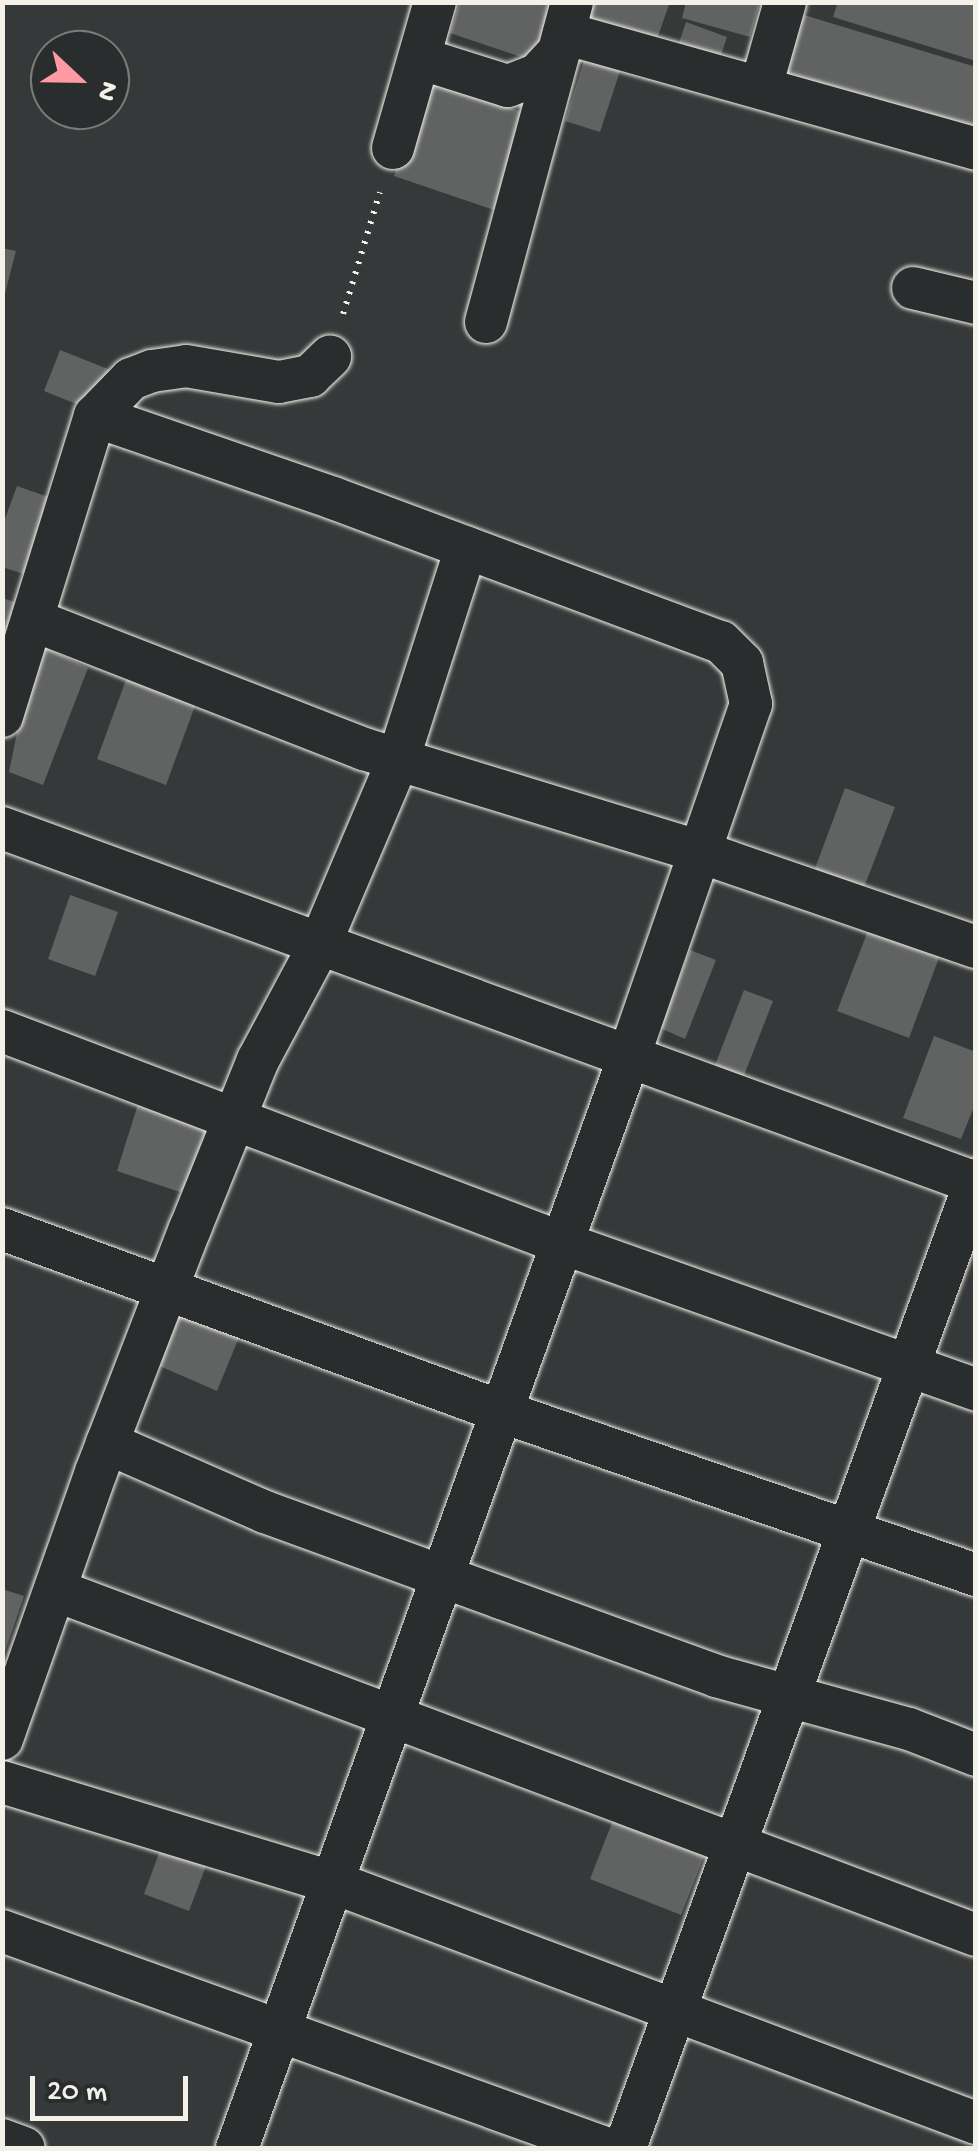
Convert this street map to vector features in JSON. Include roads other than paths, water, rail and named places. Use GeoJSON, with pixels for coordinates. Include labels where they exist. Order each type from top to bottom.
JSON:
{"type":"FeatureCollection","features":[{"type":"Feature","properties":{"kind":"street"},"geometry":{"type":"LineString","coordinates":[[393,148],[435,2]]}},
{"type":"Feature","properties":{"kind":"street"},"geometry":{"type":"LineString","coordinates":[[761,87],[785,2]]}},
{"type":"Feature","properties":{"kind":"street"},"geometry":{"type":"LineString","coordinates":[[419,58],[508,86],[537,75],[565,29]]}},
{"type":"Feature","properties":{"kind":"street"},"geometry":{"type":"LineString","coordinates":[[565,29],[976,149]]}},
{"type":"Feature","properties":{"kind":"street"},"geometry":{"type":"LineString","coordinates":[[486,322],[565,29]]}},
{"type":"Feature","properties":{"kind":"street"},"geometry":{"type":"LineString","coordinates":[[913,288],[976,303]]}},
{"type":"Feature","properties":{"kind":"street"},"geometry":{"type":"LineString","coordinates":[[2,716],[95,416],[131,379],[152,371],[186,366],[279,382],[310,376],[330,357]]}},
{"type":"Feature","properties":{"kind":"street"},"geometry":{"type":"LineString","coordinates":[[95,416],[721,642],[742,663],[750,704],[630,1057],[237,2148]]}},
{"type":"Feature","properties":{"kind":"street"},"geometry":{"type":"LineString","coordinates":[[2,1740],[107,1444],[234,1119],[258,1060],[320,944],[398,760],[466,548]]}},
{"type":"Feature","properties":{"kind":"street"},"geometry":{"type":"LineString","coordinates":[[32,620],[398,760],[700,852],[976,948]]}},
{"type":"Feature","properties":{"kind":"street"},"geometry":{"type":"LineString","coordinates":[[2,828],[975,1182],[625,2148]]}},
{"type":"Feature","properties":{"kind":"street"},"geometry":{"type":"LineString","coordinates":[[2,1031],[562,1244],[976,1390]]}},
{"type":"Feature","properties":{"kind":"street"},"geometry":{"type":"LineString","coordinates":[[2,1230],[168,1286],[500,1411],[850,1528],[976,1575]]}},
{"type":"Feature","properties":{"kind":"street"},"geometry":{"type":"LineString","coordinates":[[107,1444],[265,1512],[716,1676],[908,1729],[976,1755]]}},
{"type":"Feature","properties":{"kind":"street"},"geometry":{"type":"LineString","coordinates":[[55,1590],[976,1936]]}},
{"type":"Feature","properties":{"kind":"street"},"geometry":{"type":"LineString","coordinates":[[2,1782],[332,1882],[976,2123]]}},
{"type":"Feature","properties":{"kind":"street"},"geometry":{"type":"LineString","coordinates":[[2,1931],[605,2148]]}},
{"type":"Feature","properties":{"kind":"street"},"geometry":{"type":"LineString","coordinates":[[2,2140],[24,2148]]}}]}
